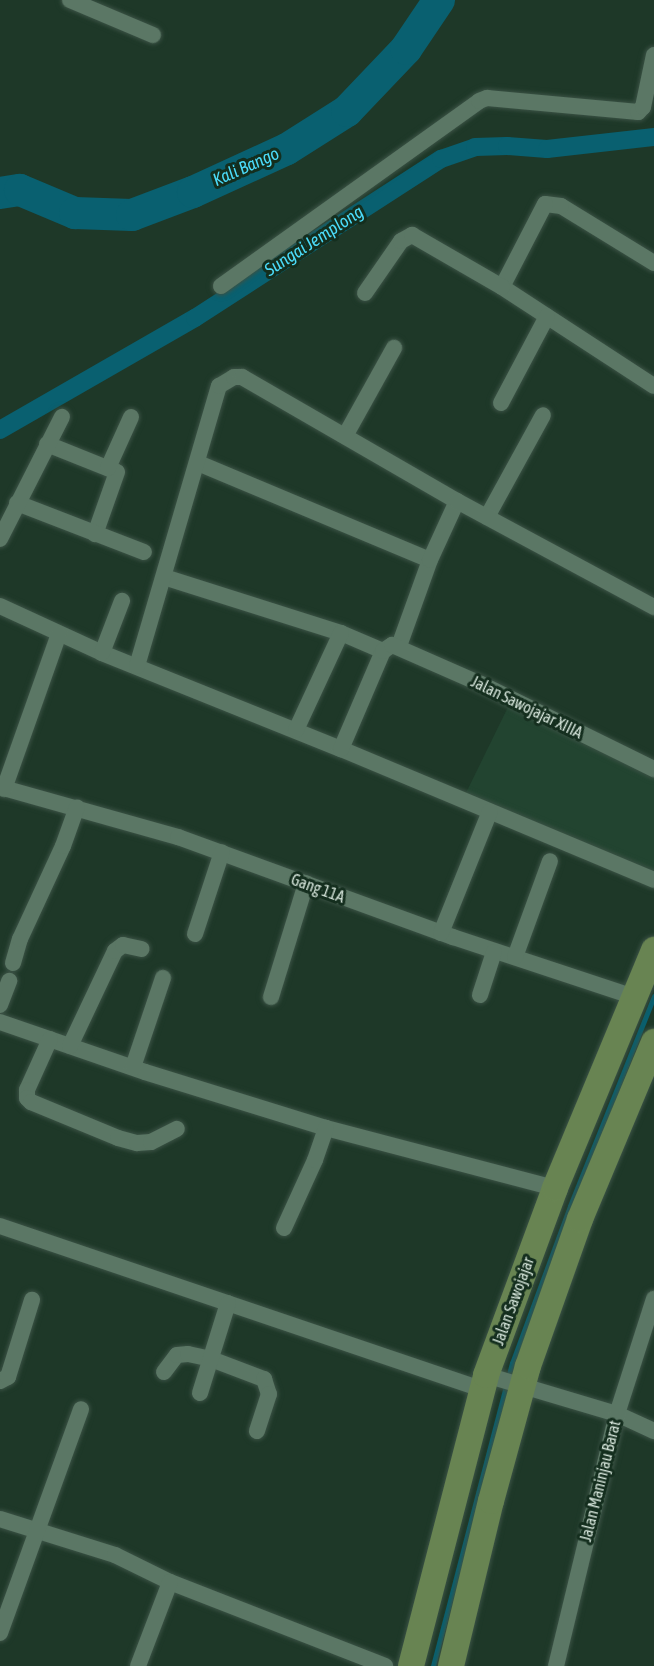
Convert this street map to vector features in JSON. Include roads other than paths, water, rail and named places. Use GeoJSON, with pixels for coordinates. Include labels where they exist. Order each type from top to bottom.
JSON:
{"type":"FeatureCollection","features":[{"type":"Feature","properties":{"kind":"main road","name":"Jalan Sawojajar"},"geometry":{"type":"LineString","coordinates":[[411,1666],[474,1495],[501,1382],[634,997],[654,950]]}},
{"type":"Feature","properties":{"kind":"main road","name":"Jalan Sawojajar"},"geometry":{"type":"LineString","coordinates":[[451,1666],[474,1495],[501,1382],[563,1208],[654,1042]]}},
{"type":"Feature","properties":{"kind":"street"},"geometry":{"type":"LineString","coordinates":[[73,1],[153,35]]}},
{"type":"Feature","properties":{"kind":"street"},"geometry":{"type":"LineString","coordinates":[[221,286],[479,101],[487,98],[638,112],[643,107],[654,55]]}},
{"type":"Feature","properties":{"kind":"street"},"geometry":{"type":"LineString","coordinates":[[502,287],[545,204],[561,206],[654,263]]}},
{"type":"Feature","properties":{"kind":"street"},"geometry":{"type":"LineString","coordinates":[[365,293],[401,241],[406,236],[412,235],[502,287],[654,386]]}},
{"type":"Feature","properties":{"kind":"street"},"geometry":{"type":"LineString","coordinates":[[501,403],[547,316]]}},
{"type":"Feature","properties":{"kind":"street"},"geometry":{"type":"LineString","coordinates":[[345,436],[394,348]]}},
{"type":"Feature","properties":{"kind":"street"},"geometry":{"type":"LineString","coordinates":[[137,666],[219,386],[234,377],[242,378],[457,501],[654,607]]}},
{"type":"Feature","properties":{"kind":"street"},"geometry":{"type":"LineString","coordinates":[[487,517],[543,415]]}},
{"type":"Feature","properties":{"kind":"street"},"geometry":{"type":"LineString","coordinates":[[0,539],[62,417]]}},
{"type":"Feature","properties":{"kind":"street"},"geometry":{"type":"LineString","coordinates":[[108,468],[131,417]]}},
{"type":"Feature","properties":{"kind":"street"},"geometry":{"type":"LineString","coordinates":[[47,444],[117,471],[95,534]]}},
{"type":"Feature","properties":{"kind":"street"},"geometry":{"type":"LineString","coordinates":[[198,463],[430,560]]}},
{"type":"Feature","properties":{"kind":"street"},"geometry":{"type":"LineString","coordinates":[[341,748],[391,648],[457,501]]}},
{"type":"Feature","properties":{"kind":"street"},"geometry":{"type":"LineString","coordinates":[[17,503],[144,552]]}},
{"type":"Feature","properties":{"kind":"street","name":"Jalan Sawojajar XIIIA"},"geometry":{"type":"LineString","coordinates":[[164,577],[391,648],[654,769]]}},
{"type":"Feature","properties":{"kind":"street"},"geometry":{"type":"LineString","coordinates":[[102,653],[122,601]]}},
{"type":"Feature","properties":{"kind":"street"},"geometry":{"type":"LineString","coordinates":[[0,606],[102,653],[341,748],[654,880]]}},
{"type":"Feature","properties":{"kind":"street"},"geometry":{"type":"LineString","coordinates":[[296,730],[341,633]]}},
{"type":"Feature","properties":{"kind":"street"},"geometry":{"type":"LineString","coordinates":[[2,788],[59,634]]}},
{"type":"Feature","properties":{"kind":"street","name":"Gang 11A"},"geometry":{"type":"LineString","coordinates":[[2,788],[77,807],[178,837],[494,952],[634,997]]}},
{"type":"Feature","properties":{"kind":"street"},"geometry":{"type":"LineString","coordinates":[[13,963],[20,939],[63,846],[77,807]]}},
{"type":"Feature","properties":{"kind":"street"},"geometry":{"type":"LineString","coordinates":[[441,933],[490,811]]}},
{"type":"Feature","properties":{"kind":"street"},"geometry":{"type":"LineString","coordinates":[[195,934],[222,852]]}},
{"type":"Feature","properties":{"kind":"street"},"geometry":{"type":"LineString","coordinates":[[515,957],[550,861]]}},
{"type":"Feature","properties":{"kind":"street"},"geometry":{"type":"LineString","coordinates":[[271,997],[306,883]]}},
{"type":"Feature","properties":{"kind":"street"},"geometry":{"type":"LineString","coordinates":[[70,1046],[115,951],[123,945],[142,950]]}},
{"type":"Feature","properties":{"kind":"street"},"geometry":{"type":"LineString","coordinates":[[480,996],[494,952]]}},
{"type":"Feature","properties":{"kind":"street"},"geometry":{"type":"LineString","coordinates":[[133,1067],[163,978]]}},
{"type":"Feature","properties":{"kind":"street"},"geometry":{"type":"LineString","coordinates":[[0,1005],[9,981]]}},
{"type":"Feature","properties":{"kind":"street"},"geometry":{"type":"LineString","coordinates":[[0,1022],[563,1208]]}},
{"type":"Feature","properties":{"kind":"street"},"geometry":{"type":"LineString","coordinates":[[50,1039],[27,1089],[27,1098],[31,1102],[118,1138],[136,1143],[151,1142],[177,1129]]}},
{"type":"Feature","properties":{"kind":"street"},"geometry":{"type":"LineString","coordinates":[[284,1228],[315,1160],[326,1128]]}},
{"type":"Feature","properties":{"kind":"street"},"geometry":{"type":"LineString","coordinates":[[0,1226],[228,1303],[617,1414],[654,1431]]}},
{"type":"Feature","properties":{"kind":"street","name":"Jalan Maninjau Barat"},"geometry":{"type":"LineString","coordinates":[[556,1666],[617,1414],[654,1299]]}},
{"type":"Feature","properties":{"kind":"street"},"geometry":{"type":"LineString","coordinates":[[0,1381],[8,1377],[32,1300]]}},
{"type":"Feature","properties":{"kind":"street"},"geometry":{"type":"LineString","coordinates":[[200,1393],[228,1303]]}},
{"type":"Feature","properties":{"kind":"street"},"geometry":{"type":"LineString","coordinates":[[164,1372],[177,1355],[188,1354],[211,1359],[264,1378],[269,1394],[257,1431]]}},
{"type":"Feature","properties":{"kind":"street"},"geometry":{"type":"LineString","coordinates":[[0,1633],[81,1409]]}},
{"type":"Feature","properties":{"kind":"street"},"geometry":{"type":"LineString","coordinates":[[0,1519],[115,1555],[170,1582],[385,1666]]}},
{"type":"Feature","properties":{"kind":"street"},"geometry":{"type":"LineString","coordinates":[[138,1666],[170,1582]]}},
{"type":"Feature","properties":{"kind":"waterway","name":"Kali Bango"},"geometry":{"type":"LineString","coordinates":[[0,193],[20,190],[75,213],[132,215],[193,192],[287,149],[347,111],[406,49],[439,0]]}},
{"type":"Feature","properties":{"kind":"waterway","name":"Sungai Jemplong"},"geometry":{"type":"LineString","coordinates":[[0,430],[195,318],[441,159],[475,147],[507,146],[547,149],[654,137]]}},
{"type":"Feature","properties":{"kind":"waterway"},"geometry":{"type":"LineString","coordinates":[[433,1666],[512,1363],[570,1206],[654,996]]}}]}
